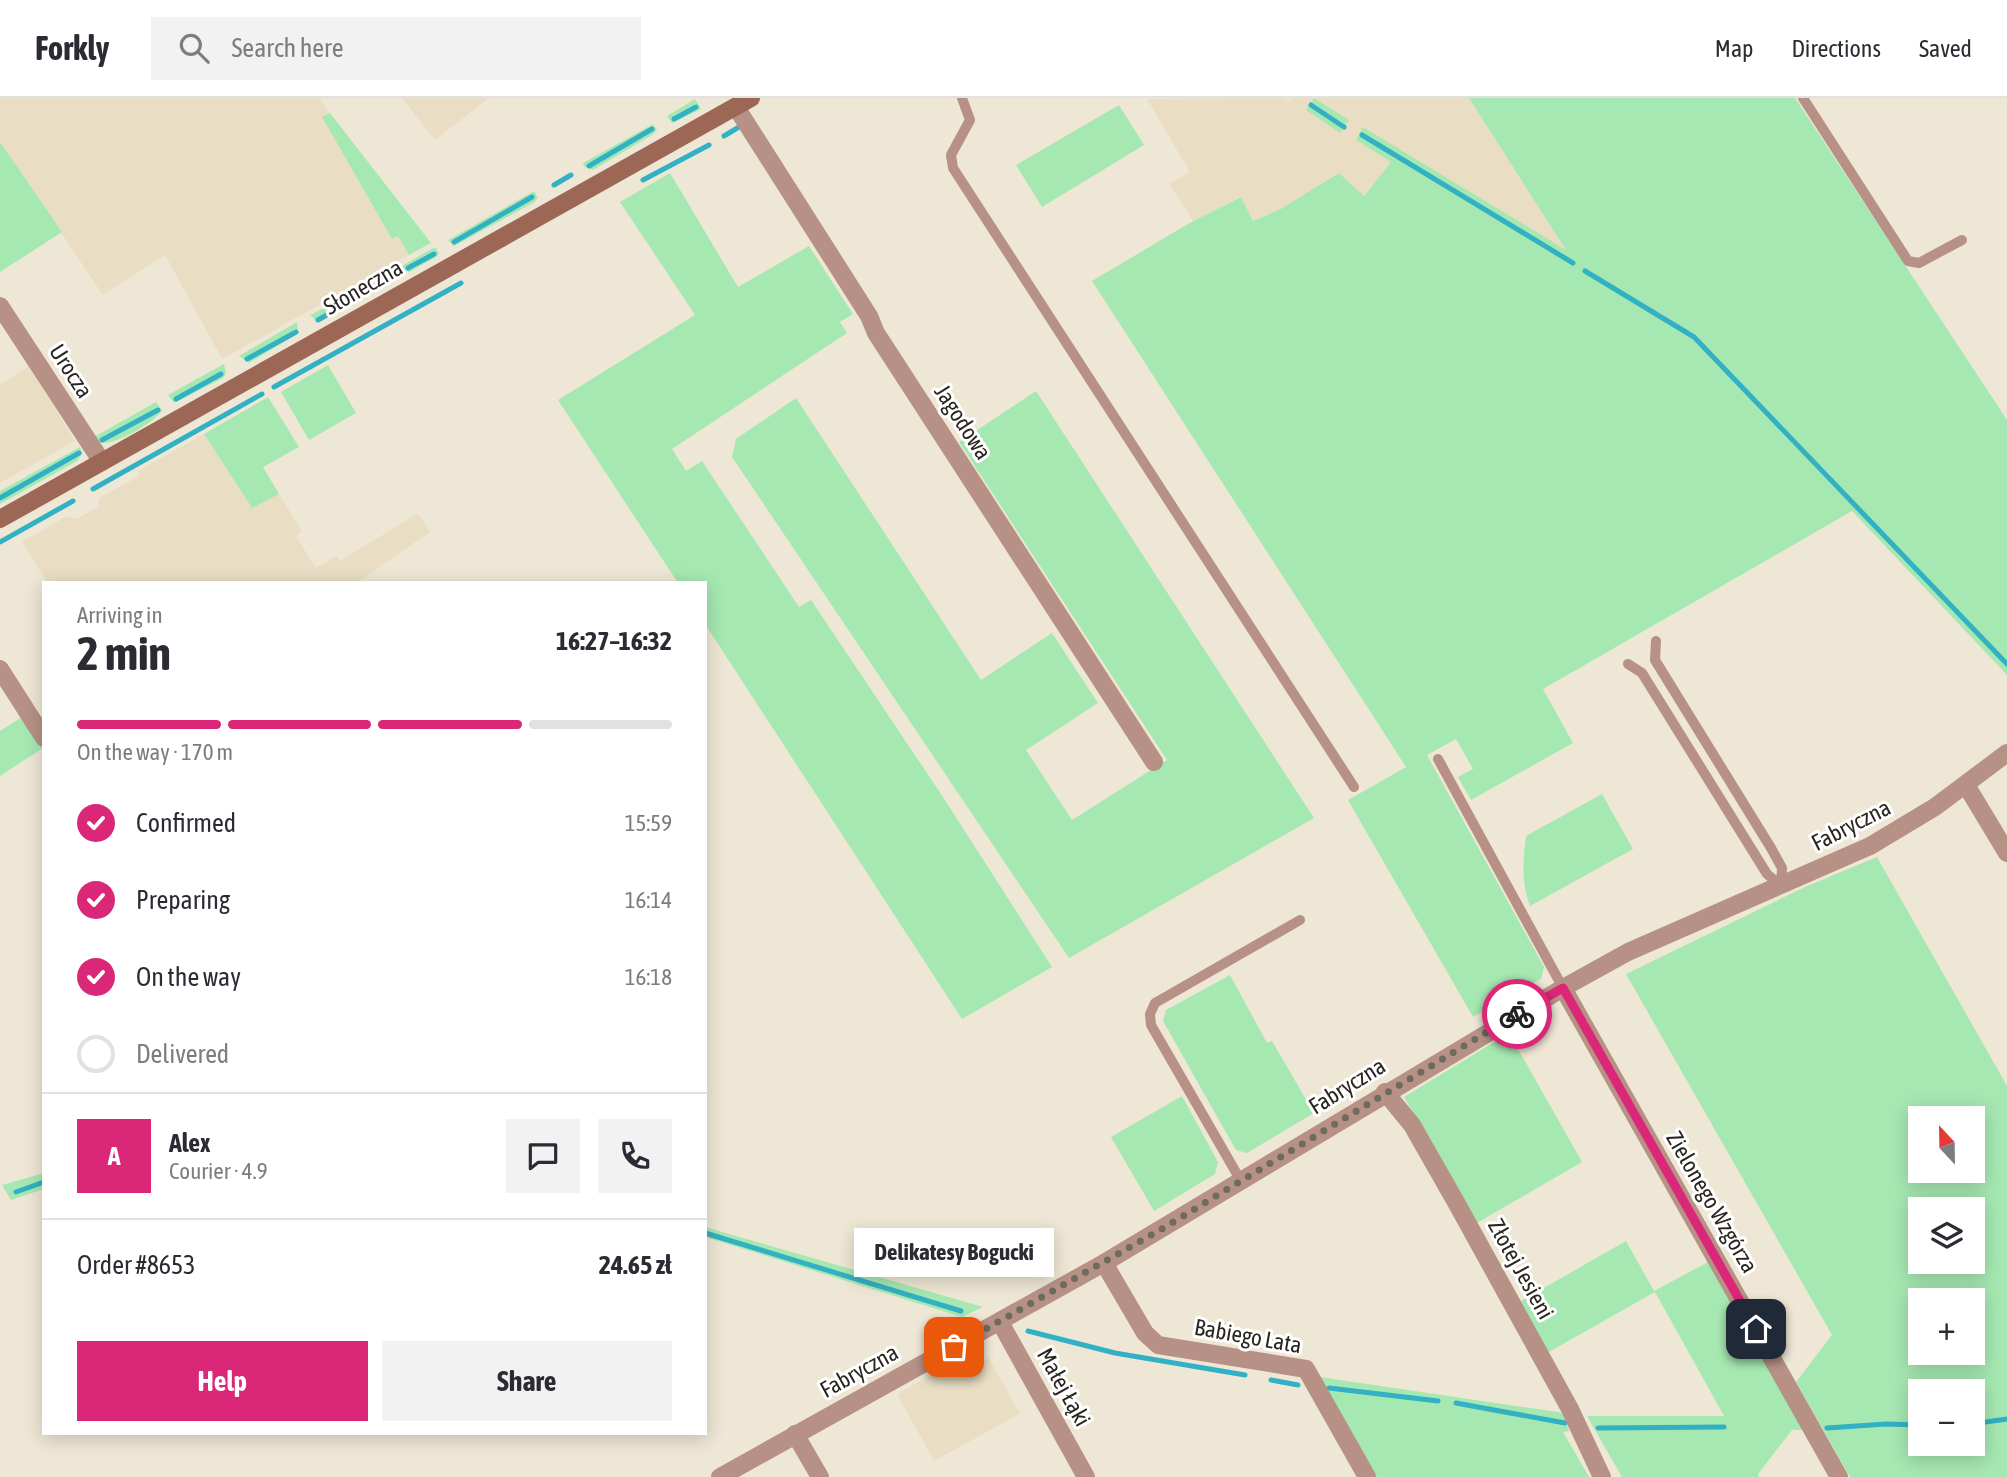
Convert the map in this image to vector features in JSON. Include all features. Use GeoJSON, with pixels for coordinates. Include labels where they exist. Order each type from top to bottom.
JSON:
{"type":"FeatureCollection","features":[{"type":"Feature","properties":{"kind":"main road","name":"Słoneczna"},"geometry":{"type":"LineString","coordinates":[[0,519],[744,102]]}},
{"type":"Feature","properties":{"kind":"street","name":"Jagodowa"},"geometry":{"type":"LineString","coordinates":[[744,102],[869,316],[876,333],[1154,762]]}},
{"type":"Feature","properties":{"kind":"street","name":"Urocza"},"geometry":{"type":"LineString","coordinates":[[0,306],[102,462]]}},
{"type":"Feature","properties":{"kind":"street"},"geometry":{"type":"LineString","coordinates":[[0,670],[42,735]]}},
{"type":"Feature","properties":{"kind":"street","name":"Fabryczna"},"geometry":{"type":"LineString","coordinates":[[720,1477],[1104,1263],[1385,1092],[1628,952],[1870,846],[1966,785],[2007,753]]}},
{"type":"Feature","properties":{"kind":"street"},"geometry":{"type":"LineString","coordinates":[[1966,785],[2007,853]]}},
{"type":"Feature","properties":{"kind":"street","name":"Zielonego Wzgórza"},"geometry":{"type":"LineString","coordinates":[[1563,988],[1839,1477]]}},
{"type":"Feature","properties":{"kind":"street","name":"Złotej Jesieni"},"geometry":{"type":"LineString","coordinates":[[1385,1092],[1412,1125],[1450,1192],[1555,1380],[1602,1477]]}},
{"type":"Feature","properties":{"kind":"street","name":"Babiego Lata"},"geometry":{"type":"LineString","coordinates":[[1104,1263],[1145,1333],[1158,1345],[1306,1369],[1367,1477]]}},
{"type":"Feature","properties":{"kind":"street","name":"Małej Łąki"},"geometry":{"type":"LineString","coordinates":[[1000,1322],[1086,1477]]}},
{"type":"Feature","properties":{"kind":"street"},"geometry":{"type":"LineString","coordinates":[[796,1434],[820,1477]]}},
{"type":"Feature","properties":{"kind":"lane"},"geometry":{"type":"LineString","coordinates":[[962,98],[970,120],[951,156],[953,168],[1354,787]]}},
{"type":"Feature","properties":{"kind":"lane"},"geometry":{"type":"LineString","coordinates":[[1803,98],[1908,261],[1919,263],[1962,240]]}},
{"type":"Feature","properties":{"kind":"lane"},"geometry":{"type":"LineString","coordinates":[[1656,641],[1655,660],[1771,848],[1782,869],[1781,886]]}},
{"type":"Feature","properties":{"kind":"lane"},"geometry":{"type":"LineString","coordinates":[[1628,664],[1642,673],[1767,874],[1781,886]]}},
{"type":"Feature","properties":{"kind":"lane"},"geometry":{"type":"LineString","coordinates":[[1438,759],[1563,988]]}},
{"type":"Feature","properties":{"kind":"lane"},"geometry":{"type":"LineString","coordinates":[[1241,1181],[1151,1025],[1150,1014],[1155,1003],[1300,920]]}},
{"type":"Feature","properties":{"kind":"shaded area"},"geometry":{"type":"Polygon","coordinates":[[[0,98],[319,98],[330,113],[323,117],[393,239],[398,236],[409,255],[222,359],[165,255],[103,295],[0,142],[0,98]]]}},
{"type":"Feature","properties":{"kind":"shaded area"},"geometry":{"type":"Polygon","coordinates":[[[402,98],[489,98],[435,140],[402,98]]]}},
{"type":"Feature","properties":{"kind":"shaded area"},"geometry":{"type":"Polygon","coordinates":[[[1284,98],[1289,101],[1292,98],[1469,98],[1568,251],[1356,140],[1391,162],[1363,196],[1339,173],[1279,210],[1253,221],[1240,197],[1193,221],[1169,184],[1190,172],[1147,99],[1284,98]]]}},
{"type":"Feature","properties":{"kind":"shaded area"},"geometry":{"type":"Polygon","coordinates":[[[29,366],[75,441],[0,483],[0,385],[29,366]]]}},
{"type":"Feature","properties":{"kind":"shaded area"},"geometry":{"type":"Polygon","coordinates":[[[204,434],[252,508],[279,494],[302,531],[296,536],[316,568],[336,556],[340,561],[418,513],[430,532],[359,581],[47,581],[22,542],[67,516],[76,519],[91,511],[99,506],[99,498],[139,476],[138,471],[204,434]]]}},
{"type":"Feature","properties":{"kind":"shaded area"},"geometry":{"type":"Polygon","coordinates":[[[961,1358],[968,1370],[989,1358],[1020,1414],[934,1461],[897,1394],[961,1358]]]}},
{"type":"Feature","properties":{"kind":"green space"},"geometry":{"type":"Polygon","coordinates":[[[1314,98],[1349,120],[1340,133],[1306,110],[1314,98]]]}},
{"type":"Feature","properties":{"kind":"green space"},"geometry":{"type":"Polygon","coordinates":[[[1469,98],[1795,98],[2007,420],[2007,675],[1852,511],[1543,689],[1573,743],[1471,800],[1458,777],[1473,769],[1456,739],[1427,755],[1544,967],[1541,979],[1473,1017],[1348,800],[1406,767],[1092,281],[1193,221],[1241,197],[1253,221],[1279,210],[1339,173],[1364,196],[1391,162],[1356,140],[1363,127],[1566,250],[1469,98]]]}},
{"type":"Feature","properties":{"kind":"green space"},"geometry":{"type":"Polygon","coordinates":[[[695,99],[701,109],[672,123],[667,116],[695,99]]]}},
{"type":"Feature","properties":{"kind":"green space"},"geometry":{"type":"Polygon","coordinates":[[[1119,105],[1144,145],[1042,207],[1016,165],[1119,105]]]}},
{"type":"Feature","properties":{"kind":"green space"},"geometry":{"type":"Polygon","coordinates":[[[330,113],[431,243],[409,255],[398,236],[392,239],[322,117],[330,113]]]}},
{"type":"Feature","properties":{"kind":"green space"},"geometry":{"type":"Polygon","coordinates":[[[653,124],[657,130],[652,135],[593,170],[584,166],[583,163],[653,124]]]}},
{"type":"Feature","properties":{"kind":"green space"},"geometry":{"type":"Polygon","coordinates":[[[0,142],[62,232],[0,272],[0,142]]]}},
{"type":"Feature","properties":{"kind":"green space"},"geometry":{"type":"Polygon","coordinates":[[[670,173],[738,287],[809,246],[853,314],[840,322],[847,333],[672,449],[686,471],[702,461],[799,607],[811,600],[941,794],[1052,967],[962,1019],[707,627],[707,581],[677,581],[558,400],[695,315],[620,202],[670,173]]]}},
{"type":"Feature","properties":{"kind":"green space"},"geometry":{"type":"Polygon","coordinates":[[[534,191],[538,198],[533,203],[454,246],[448,240],[534,191]]]}},
{"type":"Feature","properties":{"kind":"green space"},"geometry":{"type":"Polygon","coordinates":[[[435,247],[439,253],[436,257],[409,272],[400,267],[435,247]]]}},
{"type":"Feature","properties":{"kind":"green space"},"geometry":{"type":"Polygon","coordinates":[[[388,276],[389,284],[383,288],[318,322],[310,315],[388,276]]]}},
{"type":"Feature","properties":{"kind":"green space"},"geometry":{"type":"Polygon","coordinates":[[[297,322],[298,333],[249,363],[239,356],[297,322]]]}},
{"type":"Feature","properties":{"kind":"green space"},"geometry":{"type":"Polygon","coordinates":[[[224,364],[226,374],[223,378],[174,403],[168,395],[224,364]]]}},
{"type":"Feature","properties":{"kind":"green space"},"geometry":{"type":"Polygon","coordinates":[[[328,365],[356,413],[309,440],[281,392],[328,365]]]}},
{"type":"Feature","properties":{"kind":"green space"},"geometry":{"type":"Polygon","coordinates":[[[1036,391],[1314,818],[1069,958],[732,457],[736,439],[796,398],[981,680],[1052,633],[1098,703],[1026,750],[1072,820],[1167,760],[959,442],[1036,391]]]}},
{"type":"Feature","properties":{"kind":"green space"},"geometry":{"type":"Polygon","coordinates":[[[268,397],[299,447],[263,467],[279,494],[252,508],[204,434],[268,397]]]}},
{"type":"Feature","properties":{"kind":"green space"},"geometry":{"type":"Polygon","coordinates":[[[156,402],[162,411],[134,432],[102,443],[94,437],[156,402]]]}},
{"type":"Feature","properties":{"kind":"green space"},"geometry":{"type":"Polygon","coordinates":[[[80,447],[82,454],[77,461],[0,504],[0,491],[80,447]]]}},
{"type":"Feature","properties":{"kind":"green space"},"geometry":{"type":"Polygon","coordinates":[[[22,717],[42,749],[0,776],[0,731],[22,717]]]}},
{"type":"Feature","properties":{"kind":"green space"},"geometry":{"type":"Polygon","coordinates":[[[1602,794],[1633,849],[1530,906],[1524,871],[1526,836],[1602,794]]]}},
{"type":"Feature","properties":{"kind":"green space"},"geometry":{"type":"Polygon","coordinates":[[[1877,857],[2007,1086],[2007,1477],[1850,1477],[1796,1382],[1832,1335],[1626,974],[1805,887],[1877,857]]]}},
{"type":"Feature","properties":{"kind":"green space"},"geometry":{"type":"Polygon","coordinates":[[[1230,975],[1267,1043],[1272,1041],[1314,1113],[1247,1153],[1236,1150],[1163,1021],[1166,1010],[1230,975]]]}},
{"type":"Feature","properties":{"kind":"green space"},"geometry":{"type":"Polygon","coordinates":[[[1509,1033],[1582,1162],[1477,1223],[1404,1097],[1509,1033]]]}},
{"type":"Feature","properties":{"kind":"green space"},"geometry":{"type":"Polygon","coordinates":[[[1182,1096],[1218,1162],[1215,1174],[1154,1211],[1111,1137],[1182,1096]]]}},
{"type":"Feature","properties":{"kind":"green space"},"geometry":{"type":"Polygon","coordinates":[[[42,1174],[42,1190],[11,1200],[2,1185],[42,1174]]]}},
{"type":"Feature","properties":{"kind":"green space"},"geometry":{"type":"Polygon","coordinates":[[[707,1228],[983,1307],[962,1317],[707,1238],[707,1228]]]}},
{"type":"Feature","properties":{"kind":"green space"},"geometry":{"type":"Polygon","coordinates":[[[1626,1241],[1654,1291],[1708,1262],[1803,1430],[1792,1430],[1758,1474],[1759,1477],[1622,1477],[1587,1416],[1724,1416],[1655,1292],[1547,1353],[1521,1301],[1626,1241]]]}},
{"type":"Feature","properties":{"kind":"green space"},"geometry":{"type":"Polygon","coordinates":[[[1320,1377],[1564,1413],[1569,1431],[1563,1432],[1589,1477],[1377,1477],[1320,1377]]]}},
{"type":"Feature","properties":{"kind":"waterway"},"geometry":{"type":"LineString","coordinates":[[1311,105],[1344,127]]}},
{"type":"Feature","properties":{"kind":"waterway"},"geometry":{"type":"LineString","coordinates":[[674,119],[696,107]]}},
{"type":"Feature","properties":{"kind":"waterway"},"geometry":{"type":"LineString","coordinates":[[724,136],[739,127]]}},
{"type":"Feature","properties":{"kind":"waterway"},"geometry":{"type":"LineString","coordinates":[[589,166],[652,129]]}},
{"type":"Feature","properties":{"kind":"waterway"},"geometry":{"type":"LineString","coordinates":[[1362,135],[1573,263]]}},
{"type":"Feature","properties":{"kind":"waterway"},"geometry":{"type":"LineString","coordinates":[[643,180],[709,145]]}},
{"type":"Feature","properties":{"kind":"waterway"},"geometry":{"type":"LineString","coordinates":[[554,185],[571,175]]}},
{"type":"Feature","properties":{"kind":"waterway"},"geometry":{"type":"LineString","coordinates":[[454,242],[532,197]]}},
{"type":"Feature","properties":{"kind":"waterway"},"geometry":{"type":"LineString","coordinates":[[408,268],[434,254]]}},
{"type":"Feature","properties":{"kind":"waterway"},"geometry":{"type":"LineString","coordinates":[[1585,271],[1694,337],[2007,664]]}},
{"type":"Feature","properties":{"kind":"waterway"},"geometry":{"type":"LineString","coordinates":[[318,320],[388,280]]}},
{"type":"Feature","properties":{"kind":"waterway"},"geometry":{"type":"LineString","coordinates":[[274,387],[461,283]]}},
{"type":"Feature","properties":{"kind":"waterway"},"geometry":{"type":"LineString","coordinates":[[247,359],[296,332]]}},
{"type":"Feature","properties":{"kind":"waterway"},"geometry":{"type":"LineString","coordinates":[[176,399],[221,374]]}},
{"type":"Feature","properties":{"kind":"waterway"},"geometry":{"type":"LineString","coordinates":[[93,489],[262,394]]}},
{"type":"Feature","properties":{"kind":"waterway"},"geometry":{"type":"LineString","coordinates":[[102,440],[158,410]]}},
{"type":"Feature","properties":{"kind":"waterway"},"geometry":{"type":"LineString","coordinates":[[0,498],[79,453]]}},
{"type":"Feature","properties":{"kind":"waterway"},"geometry":{"type":"LineString","coordinates":[[0,542],[73,501]]}},
{"type":"Feature","properties":{"kind":"waterway"},"geometry":{"type":"LineString","coordinates":[[16,1192],[42,1183]]}},
{"type":"Feature","properties":{"kind":"waterway"},"geometry":{"type":"LineString","coordinates":[[707,1234],[961,1311]]}},
{"type":"Feature","properties":{"kind":"waterway"},"geometry":{"type":"LineString","coordinates":[[1028,1331],[1115,1353],[1245,1375]]}},
{"type":"Feature","properties":{"kind":"waterway"},"geometry":{"type":"LineString","coordinates":[[1271,1380],[1298,1385]]}},
{"type":"Feature","properties":{"kind":"waterway"},"geometry":{"type":"LineString","coordinates":[[1329,1388],[1438,1401]]}},
{"type":"Feature","properties":{"kind":"waterway"},"geometry":{"type":"LineString","coordinates":[[1456,1403],[1565,1423]]}},
{"type":"Feature","properties":{"kind":"waterway"},"geometry":{"type":"LineString","coordinates":[[1985,1422],[2007,1419]]}},
{"type":"Feature","properties":{"kind":"waterway"},"geometry":{"type":"LineString","coordinates":[[1827,1428],[1908,1425]]}},
{"type":"Feature","properties":{"kind":"waterway"},"geometry":{"type":"LineString","coordinates":[[1598,1428],[1724,1427]]}},
{"type":"Feature","properties":{"kind":"way so far"},"geometry":{"type":"LineString","coordinates":[[954,1347],[1160,1230],[1517,1014]]}},
{"type":"Feature","properties":{"kind":"place","name":"Delikatesy Bogucki"},"geometry":{"type":"Point","coordinates":[954,1347]}},
{"type":"Feature","properties":{"kind":"route"},"geometry":{"type":"LineString","coordinates":[[1517,1014],[1563,988],[1756,1329]]}}]}
